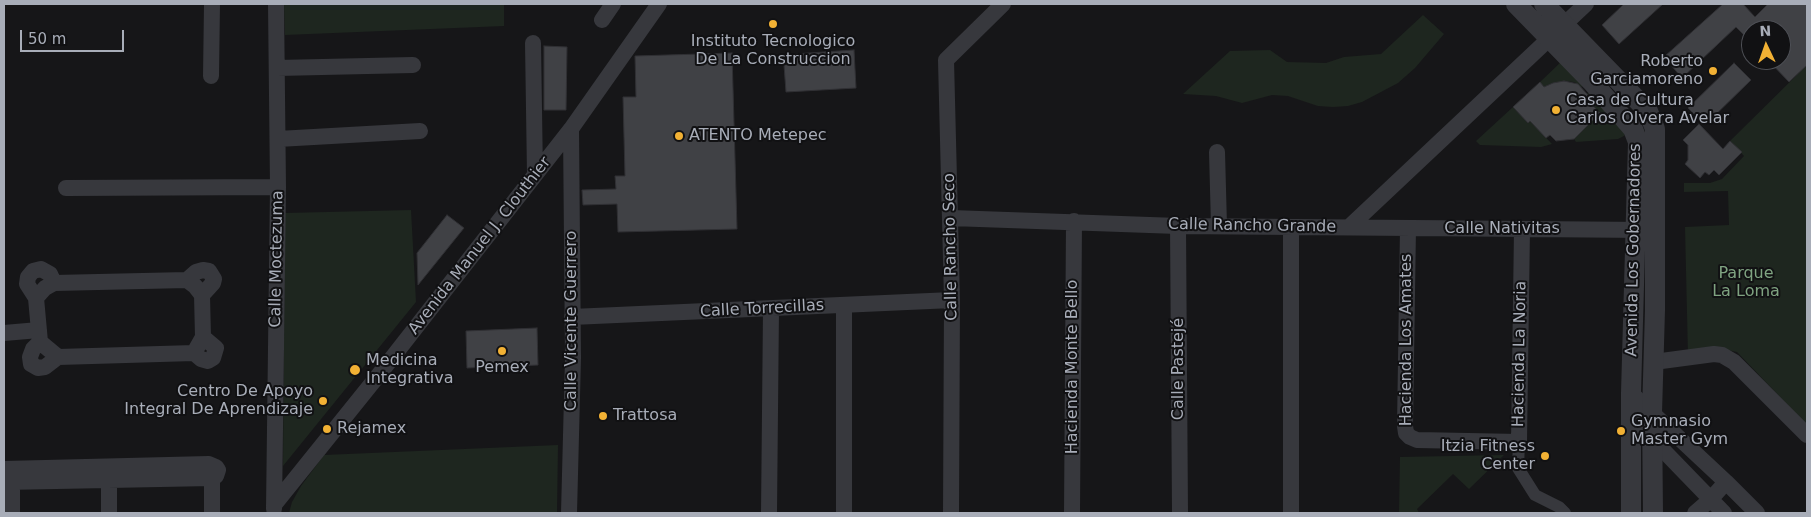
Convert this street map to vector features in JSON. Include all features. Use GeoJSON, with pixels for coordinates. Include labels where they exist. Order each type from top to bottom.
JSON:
{"type":"FeatureCollection","features":[{"type":"Feature","properties":{"kind":"street"},"geometry":{"type":"LineString","coordinates":[[211,76],[212,4]]}},
{"type":"Feature","properties":{"kind":"street","name":"Calle Moctezuma"},"geometry":{"type":"LineString","coordinates":[[274,509],[278,187],[276,4]]}},
{"type":"Feature","properties":{"kind":"street"},"geometry":{"type":"LineString","coordinates":[[602,20],[613,4]]}},
{"type":"Feature","properties":{"kind":"street","name":"Calle Rancho Seco"},"geometry":{"type":"LineString","coordinates":[[951,513],[952,300],[946,60],[1003,4]]}},
{"type":"Feature","properties":{"kind":"street","name":"Avenida Los Gobernadores"},"geometry":{"type":"LineString","coordinates":[[1516,4],[1592,82],[1634,129],[1638,142],[1631,393],[1632,513]]}},
{"type":"Feature","properties":{"kind":"street","name":"Avenida Los Gobernadores"},"geometry":{"type":"LineString","coordinates":[[1544,4],[1651,115],[1656,137],[1652,413],[1653,513]]}},
{"type":"Feature","properties":{"kind":"street","name":"Calle Rancho Grande"},"geometry":{"type":"LineString","coordinates":[[951,218],[1178,226],[1349,227],[1586,4]]}},
{"type":"Feature","properties":{"kind":"street","name":"Avenida Manuel J. Clouthier"},"geometry":{"type":"LineString","coordinates":[[274,509],[571,128],[654,6]]}},
{"type":"Feature","properties":{"kind":"street"},"geometry":{"type":"LineString","coordinates":[[534,42],[535,175]]}},
{"type":"Feature","properties":{"kind":"street"},"geometry":{"type":"LineString","coordinates":[[277,68],[413,65]]}},
{"type":"Feature","properties":{"kind":"street","name":"Calle Vicente Guerrero"},"geometry":{"type":"LineString","coordinates":[[569,513],[573,358],[571,128]]}},
{"type":"Feature","properties":{"kind":"street"},"geometry":{"type":"LineString","coordinates":[[278,139],[420,131]]}},
{"type":"Feature","properties":{"kind":"street"},"geometry":{"type":"LineString","coordinates":[[1217,152],[1219,226]]}},
{"type":"Feature","properties":{"kind":"street"},"geometry":{"type":"LineString","coordinates":[[66,188],[278,187]]}},
{"type":"Feature","properties":{"kind":"street","name":"Hacienda Monte Bello"},"geometry":{"type":"LineString","coordinates":[[1072,513],[1074,221]]}},
{"type":"Feature","properties":{"kind":"street","name":"Calle Pastejé"},"geometry":{"type":"LineString","coordinates":[[1178,226],[1180,513]]}},
{"type":"Feature","properties":{"kind":"street"},"geometry":{"type":"LineString","coordinates":[[1291,227],[1291,513]]}},
{"type":"Feature","properties":{"kind":"street","name":"Calle Nativitas"},"geometry":{"type":"LineString","coordinates":[[1349,227],[1656,230]]}},
{"type":"Feature","properties":{"kind":"street","name":"Hacienda Los Amates"},"geometry":{"type":"LineString","coordinates":[[1408,228],[1406,433],[1417,440],[1483,442]]}},
{"type":"Feature","properties":{"kind":"street","name":"Hacienda La Noria"},"geometry":{"type":"LineString","coordinates":[[1483,442],[1519,442],[1522,229]]}},
{"type":"Feature","properties":{"kind":"street"},"geometry":{"type":"LineString","coordinates":[[187,280],[196,286],[202,295],[203,338],[194,353],[58,357],[45,367],[38,368],[31,364],[30,357],[39,336],[36,298],[45,288],[54,283],[187,280]]}},
{"type":"Feature","properties":{"kind":"street","name":"Calle Torrecillas"},"geometry":{"type":"LineString","coordinates":[[572,317],[952,300]]}},
{"type":"Feature","properties":{"kind":"street"},"geometry":{"type":"LineString","coordinates":[[844,306],[844,513]]}},
{"type":"Feature","properties":{"kind":"street"},"geometry":{"type":"LineString","coordinates":[[769,513],[771,309]]}},
{"type":"Feature","properties":{"kind":"street"},"geometry":{"type":"LineString","coordinates":[[4,333],[39,336],[58,357]]}},
{"type":"Feature","properties":{"kind":"street"},"geometry":{"type":"LineString","coordinates":[[1654,362],[1714,354],[1722,355],[1734,362],[1807,435]]}},
{"type":"Feature","properties":{"kind":"street"},"geometry":{"type":"LineString","coordinates":[[1631,393],[1757,513]]}},
{"type":"Feature","properties":{"kind":"street"},"geometry":{"type":"LineString","coordinates":[[1632,418],[1724,513]]}},
{"type":"Feature","properties":{"kind":"street"},"geometry":{"type":"LineString","coordinates":[[1519,442],[1518,468],[1535,495],[1565,513]]}},
{"type":"Feature","properties":{"kind":"street"},"geometry":{"type":"LineString","coordinates":[[109,474],[109,513]]}},
{"type":"Feature","properties":{"kind":"street"},"geometry":{"type":"LineString","coordinates":[[12,513],[8,475],[109,474],[212,478],[212,513]]}},
{"type":"Feature","properties":{"kind":"street"},"geometry":{"type":"LineString","coordinates":[[1695,513],[1726,482]]}},
{"type":"Feature","properties":{"kind":"green space"},"geometry":{"type":"Polygon","coordinates":[[[284,4],[504,4],[504,26],[285,35],[284,4]]]}},
{"type":"Feature","properties":{"kind":"green space"},"geometry":{"type":"Polygon","coordinates":[[[1423,15],[1444,34],[1415,68],[1398,83],[1362,102],[1348,106],[1318,106],[1288,96],[1272,95],[1242,103],[1216,96],[1183,94],[1230,51],[1270,50],[1287,62],[1326,63],[1344,57],[1381,54],[1423,15]]]}},
{"type":"Feature","properties":{"kind":"green space"},"geometry":{"type":"Polygon","coordinates":[[[1562,61],[1585,84],[1582,87],[1574,82],[1564,81],[1544,87],[1540,82],[1562,61]]]}},
{"type":"Feature","properties":{"kind":"green space","name":"Parque La Loma"},"geometry":{"type":"Polygon","coordinates":[[[1807,65],[1807,425],[1737,352],[1718,348],[1688,356],[1685,227],[1729,225],[1728,191],[1684,192],[1684,183],[1710,183],[1722,179],[1744,156],[1730,141],[1807,65]]]}},
{"type":"Feature","properties":{"kind":"green space"},"geometry":{"type":"Polygon","coordinates":[[[1591,90],[1628,131],[1624,136],[1618,139],[1576,142],[1574,139],[1600,113],[1592,105],[1595,102],[1587,94],[1591,90]]]}},
{"type":"Feature","properties":{"kind":"green space"},"geometry":{"type":"Polygon","coordinates":[[[1513,107],[1528,123],[1530,121],[1552,144],[1541,147],[1480,145],[1476,141],[1513,107]]]}},
{"type":"Feature","properties":{"kind":"green space"},"geometry":{"type":"Polygon","coordinates":[[[411,210],[416,302],[283,466],[285,213],[411,210]]]}},
{"type":"Feature","properties":{"kind":"green space"},"geometry":{"type":"Polygon","coordinates":[[[558,445],[557,513],[289,513],[292,502],[301,486],[324,455],[558,445]]]}},
{"type":"Feature","properties":{"kind":"green space"},"geometry":{"type":"Polygon","coordinates":[[[1504,455],[1469,489],[1453,474],[1417,509],[1419,513],[1399,513],[1400,457],[1504,455]]]}},
{"type":"Feature","properties":{"kind":"building"},"geometry":{"type":"Polygon","coordinates":[[[1624,4],[1663,4],[1619,44],[1602,25],[1624,4]]]}},
{"type":"Feature","properties":{"kind":"building"},"geometry":{"type":"Polygon","coordinates":[[[1723,4],[1743,4],[1755,17],[1768,4],[1807,4],[1807,65],[1789,82],[1778,70],[1791,70],[1791,20],[1741,20],[1741,32],[1736,27],[1682,78],[1664,57],[1723,4]]]}},
{"type":"Feature","properties":{"kind":"building"},"geometry":{"type":"Polygon","coordinates":[[[544,46],[567,47],[566,110],[544,110],[544,46]]]}},
{"type":"Feature","properties":{"kind":"building","name":"ATENTO Metepec"},"geometry":{"type":"Polygon","coordinates":[[[854,50],[856,88],[786,92],[784,65],[795,64],[794,54],[854,50]]]}},
{"type":"Feature","properties":{"kind":"building","name":"ATENTO Metepec"},"geometry":{"type":"Polygon","coordinates":[[[732,53],[737,229],[618,232],[617,204],[583,205],[582,190],[616,189],[615,176],[625,176],[623,97],[636,97],[635,56],[732,53]]]}},
{"type":"Feature","properties":{"kind":"building"},"geometry":{"type":"Polygon","coordinates":[[[1734,63],[1751,80],[1705,125],[1688,108],[1734,63]]]}},
{"type":"Feature","properties":{"kind":"building","name":"Casa de Cultura Carlos Olvera Avelar"},"geometry":{"type":"Polygon","coordinates":[[[1564,81],[1578,84],[1595,103],[1592,105],[1600,113],[1574,139],[1556,141],[1550,135],[1546,138],[1513,107],[1540,82],[1544,87],[1564,81]]]}},
{"type":"Feature","properties":{"kind":"building"},"geometry":{"type":"Polygon","coordinates":[[[1699,124],[1723,149],[1730,141],[1742,152],[1719,175],[1714,170],[1709,175],[1705,172],[1700,178],[1685,164],[1688,160],[1688,145],[1683,140],[1699,124]]]}},
{"type":"Feature","properties":{"kind":"building"},"geometry":{"type":"Polygon","coordinates":[[[447,215],[464,228],[418,285],[417,253],[447,215]]]}},
{"type":"Feature","properties":{"kind":"building","name":"Pemex"},"geometry":{"type":"Polygon","coordinates":[[[537,328],[538,365],[467,368],[466,331],[537,328]]]}},
{"type":"Feature","properties":{"kind":"place","name":"Instituto Tecnologico De La Construccion"},"geometry":{"type":"Point","coordinates":[773,24]}},
{"type":"Feature","properties":{"kind":"place","name":"Roberto Garciamoreno"},"geometry":{"type":"Point","coordinates":[1713,71]}},
{"type":"Feature","properties":{"kind":"place","name":"Casa de Cultura Carlos Olvera Avelar"},"geometry":{"type":"Point","coordinates":[1556,110]}},
{"type":"Feature","properties":{"kind":"place","name":"ATENTO Metepec"},"geometry":{"type":"Point","coordinates":[679,136]}},
{"type":"Feature","properties":{"kind":"place","name":"Pemex"},"geometry":{"type":"Point","coordinates":[502,351]}},
{"type":"Feature","properties":{"kind":"place","name":"Medicina Integrativa"},"geometry":{"type":"Point","coordinates":[355,370]}},
{"type":"Feature","properties":{"kind":"place","name":"Centro De Apoyo Integral De Aprendizaje"},"geometry":{"type":"Point","coordinates":[323,401]}},
{"type":"Feature","properties":{"kind":"place","name":"Trattosa"},"geometry":{"type":"Point","coordinates":[603,416]}},
{"type":"Feature","properties":{"kind":"place","name":"Rejamex"},"geometry":{"type":"Point","coordinates":[327,429]}},
{"type":"Feature","properties":{"kind":"place","name":"Gymnasio Master Gym"},"geometry":{"type":"Point","coordinates":[1621,431]}},
{"type":"Feature","properties":{"kind":"place","name":"Itzia Fitness Center"},"geometry":{"type":"Point","coordinates":[1545,456]}}]}
